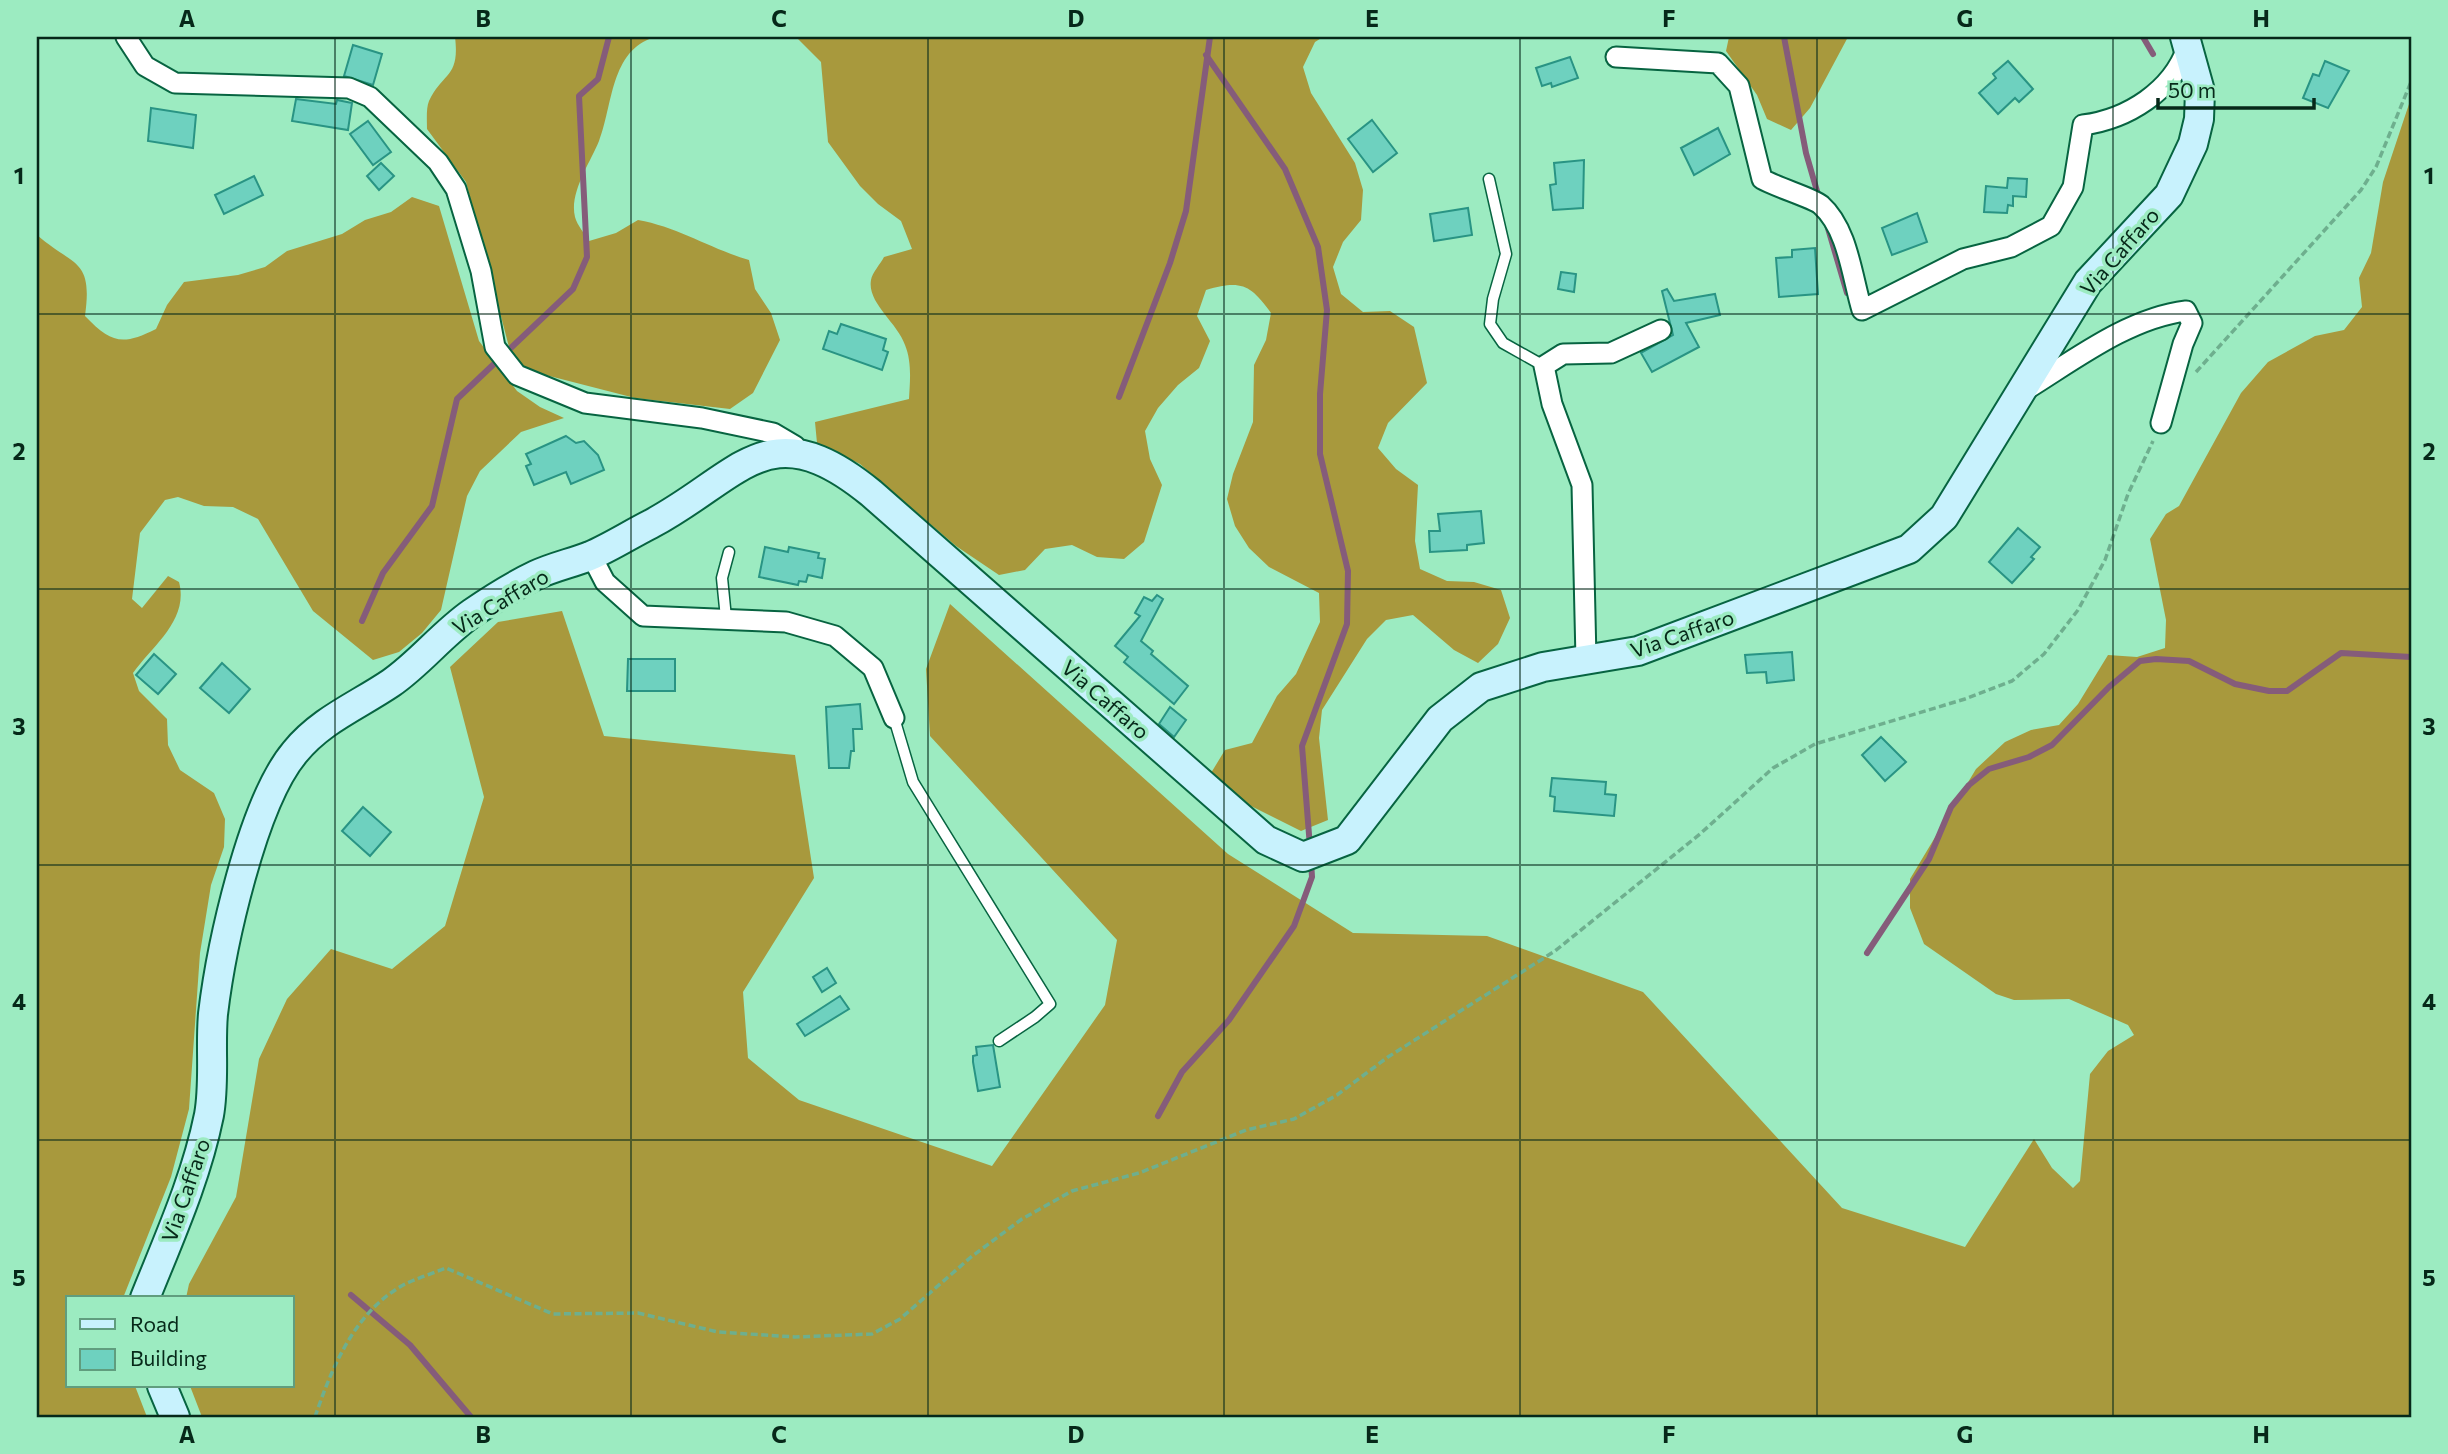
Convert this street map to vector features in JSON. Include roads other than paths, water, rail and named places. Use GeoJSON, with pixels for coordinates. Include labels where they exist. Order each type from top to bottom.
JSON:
{"type":"FeatureCollection","features":[{"type":"Feature","properties":{"kind":"street"},"geometry":{"type":"LineString","coordinates":[[126,37],[145,66],[175,83],[349,88],[370,97],[438,162],[456,188],[481,271],[495,347],[517,375],[585,403],[702,418],[772,433],[795,446],[802,456]]}},
{"type":"Feature","properties":{"kind":"street"},"geometry":{"type":"LineString","coordinates":[[1616,57],[1718,63],[1739,86],[1762,179],[1782,190],[1820,203],[1839,228],[1862,310],[1963,259],[2011,247],[2051,226],[2073,187],[2083,125],[2107,122],[2163,89],[2180,66],[2186,42]]}},
{"type":"Feature","properties":{"kind":"street","name":"Via Caffaro"},"geometry":{"type":"LineString","coordinates":[[146,1296],[198,1165],[210,1110],[213,1017],[223,950],[246,863],[282,772],[293,754],[318,726],[408,671],[439,639],[472,613],[537,574],[591,555],[665,516],[732,469],[761,456],[785,452],[813,457],[843,470],[1266,840],[1303,857],[1347,840],[1440,719],[1481,687],[1543,667],[1637,651],[1909,549],[1944,517],[2088,282],[2169,195],[2182,169],[2199,119],[2200,91],[2186,42]]}},
{"type":"Feature","properties":{"kind":"street"},"geometry":{"type":"LineString","coordinates":[[2020,393],[2109,340],[2168,313],[2186,311],[2192,323],[2183,344],[2161,423]]}},
{"type":"Feature","properties":{"kind":"street"},"geometry":{"type":"LineString","coordinates":[[1586,660],[1582,485],[1552,404],[1544,366],[1563,354],[1589,356],[1618,351],[1661,330]]}},
{"type":"Feature","properties":{"kind":"street"},"geometry":{"type":"LineString","coordinates":[[591,555],[605,582],[643,616],[786,622],[835,636],[873,668],[894,718]]}},
{"type":"Feature","properties":{"kind":"street"},"geometry":{"type":"LineString","coordinates":[[163,1388],[175,1417]]}},
{"type":"Feature","properties":{"kind":"lane"},"geometry":{"type":"LineString","coordinates":[[1489,179],[1506,254],[1504,273],[1493,299],[1490,324],[1503,343],[1544,366]]}},
{"type":"Feature","properties":{"kind":"lane"},"geometry":{"type":"LineString","coordinates":[[726,618],[722,578],[729,552]]}},
{"type":"Feature","properties":{"kind":"lane"},"geometry":{"type":"LineString","coordinates":[[894,718],[912,782],[1050,1004],[999,1041]]}},
{"type":"Feature","properties":{"kind":"waterway"},"geometry":{"type":"LineString","coordinates":[[362,621],[383,573],[432,506],[457,399],[573,289],[587,257],[579,96],[598,79],[609,37]]}},
{"type":"Feature","properties":{"kind":"waterway"},"geometry":{"type":"LineString","coordinates":[[1119,397],[1170,263],[1186,211],[1210,37]]}},
{"type":"Feature","properties":{"kind":"waterway"},"geometry":{"type":"LineString","coordinates":[[1784,37],[1806,153],[1819,198]]}},
{"type":"Feature","properties":{"kind":"waterway"},"geometry":{"type":"LineString","coordinates":[[2143,37],[2153,54]]}},
{"type":"Feature","properties":{"kind":"waterway"},"geometry":{"type":"LineString","coordinates":[[1206,55],[1285,169],[1318,247],[1327,310],[1320,394],[1320,454],[1348,571],[1347,624],[1302,746],[1310,847]]}},
{"type":"Feature","properties":{"kind":"waterway"},"geometry":{"type":"LineString","coordinates":[[1827,225],[1847,293]]}},
{"type":"Feature","properties":{"kind":"waterway"},"geometry":{"type":"LineString","coordinates":[[1867,953],[1929,859],[1951,807],[1969,785],[1989,769],[2029,757],[2052,745],[2109,687],[2140,661],[2189,661],[2235,684],[2269,691],[2287,691],[2341,653],[2411,657]]}},
{"type":"Feature","properties":{"kind":"waterway"},"geometry":{"type":"LineString","coordinates":[[1158,1116],[1182,1072],[1229,1020],[1294,926],[1312,877],[1311,861]]}},
{"type":"Feature","properties":{"kind":"waterway"},"geometry":{"type":"LineString","coordinates":[[351,1295],[410,1345],[471,1417]]}}]}
